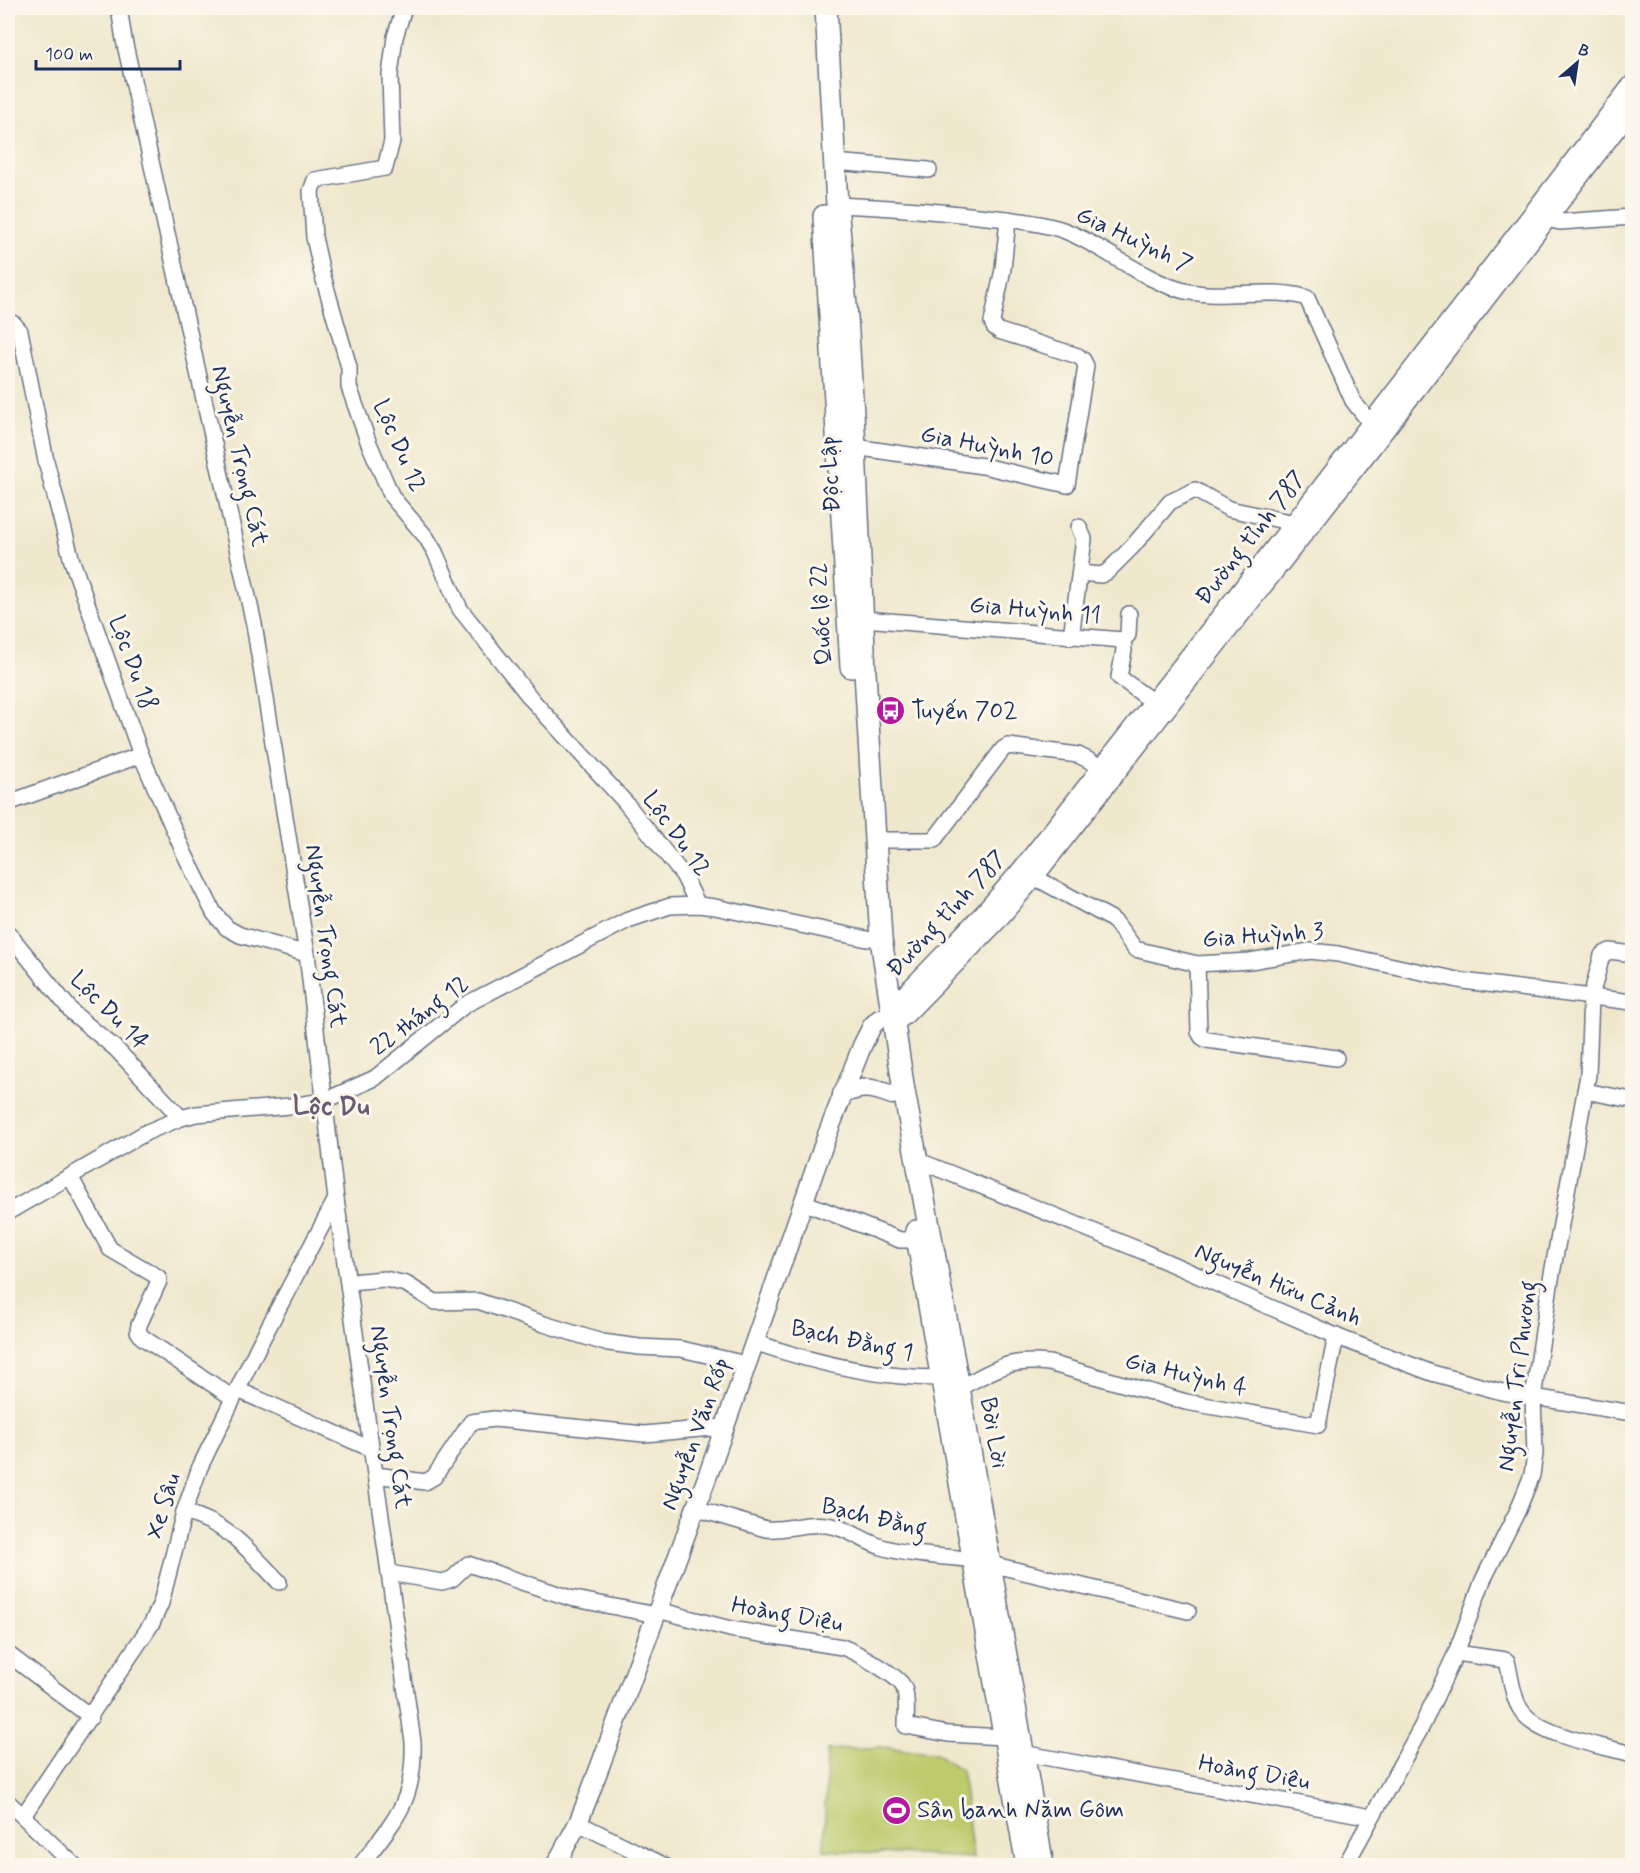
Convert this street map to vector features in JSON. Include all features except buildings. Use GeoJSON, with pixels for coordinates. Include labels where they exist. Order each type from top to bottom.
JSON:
{"type":"FeatureCollection","features":[{"type":"Feature","properties":{"kind":"highway","name":"Độc Lập"},"geometry":{"type":"LineString","coordinates":[[813,8],[830,205],[847,317],[874,840],[874,939]]}},
{"type":"Feature","properties":{"kind":"highway","name":"Độc Lập"},"geometry":{"type":"LineString","coordinates":[[826,8],[834,162],[830,205]]}},
{"type":"Feature","properties":{"kind":"highway","name":"Quốc lộ 22"},"geometry":{"type":"LineString","coordinates":[[830,205],[876,981],[888,1017]]}},
{"type":"Feature","properties":{"kind":"highway","name":"Bời Lời"},"geometry":{"type":"LineString","coordinates":[[888,1017],[892,1095],[918,1240],[950,1383]]}},
{"type":"Feature","properties":{"kind":"highway","name":"Bời Lời"},"geometry":{"type":"LineString","coordinates":[[888,1017],[917,1160],[950,1383],[982,1562],[1043,1866]]}},
{"type":"Feature","properties":{"kind":"highway","name":"Bời Lời"},"geometry":{"type":"LineString","coordinates":[[982,1562],[1003,1737],[1027,1866]]}},
{"type":"Feature","properties":{"kind":"main road","name":"Đường tỉnh 787"},"geometry":{"type":"LineString","coordinates":[[888,1017],[1011,882],[1294,524],[1632,85]]}},
{"type":"Feature","properties":{"kind":"main road","name":"Đường tỉnh 787"},"geometry":{"type":"LineString","coordinates":[[888,1017],[905,1015],[995,923],[1034,877],[1287,555],[1632,108]]}},
{"type":"Feature","properties":{"kind":"main road","name":"Nguyễn Văn Rốp"},"geometry":{"type":"LineString","coordinates":[[555,1866],[578,1824],[657,1613],[842,1095],[872,1026],[888,1017]]}},
{"type":"Feature","properties":{"kind":"main road"},"geometry":{"type":"LineString","coordinates":[[842,1095],[857,1088],[873,1088],[892,1095]]}},
{"type":"Feature","properties":{"kind":"street","name":"Nguyễn Trọng Cát"},"geometry":{"type":"LineString","coordinates":[[119,8],[218,472],[254,624],[307,954],[336,1199],[413,1742],[414,1768],[401,1810],[360,1866]]}},
{"type":"Feature","properties":{"kind":"street","name":"Lộc Du 12"},"geometry":{"type":"LineString","coordinates":[[404,8],[395,37],[390,75],[392,141],[385,168],[315,180],[311,191],[314,237],[349,367],[349,387],[368,441],[392,496],[426,537],[460,609],[533,701],[625,802],[683,875],[698,905]]}},
{"type":"Feature","properties":{"kind":"street"},"geometry":{"type":"LineString","coordinates":[[834,162],[929,170]]}},
{"type":"Feature","properties":{"kind":"street","name":"Gia Huỳnh 7"},"geometry":{"type":"LineString","coordinates":[[830,205],[914,208],[1008,219],[1062,230],[1162,284],[1186,292],[1293,294],[1307,298],[1353,401],[1371,424]]}},
{"type":"Feature","properties":{"kind":"street"},"geometry":{"type":"LineString","coordinates":[[1547,219],[1560,222],[1632,217]]}},
{"type":"Feature","properties":{"kind":"street","name":"Gia Huỳnh 10"},"geometry":{"type":"LineString","coordinates":[[855,447],[983,466],[1066,484],[1086,366],[1078,356],[999,331],[994,327],[992,322],[1003,269],[1008,219]]}},
{"type":"Feature","properties":{"kind":"street","name":"Lộc Du 18"},"geometry":{"type":"LineString","coordinates":[[8,321],[20,331],[46,461],[72,561],[141,755],[184,855],[214,913],[227,928],[240,935],[307,954]]}},
{"type":"Feature","properties":{"kind":"street"},"geometry":{"type":"LineString","coordinates":[[1080,573],[1101,575],[1107,573],[1170,502],[1195,490],[1229,509],[1294,524]]}},
{"type":"Feature","properties":{"kind":"street"},"geometry":{"type":"LineString","coordinates":[[1071,637],[1084,539],[1079,527]]}},
{"type":"Feature","properties":{"kind":"street"},"geometry":{"type":"LineString","coordinates":[[1123,640],[1128,634],[1129,614]]}},
{"type":"Feature","properties":{"kind":"street","name":"Gia Huỳnh 11"},"geometry":{"type":"LineString","coordinates":[[864,619],[1123,640],[1124,650],[1119,677],[1153,702]]}},
{"type":"Feature","properties":{"kind":"street"},"geometry":{"type":"LineString","coordinates":[[874,840],[934,840],[1008,746],[1078,755],[1102,767]]}},
{"type":"Feature","properties":{"kind":"street"},"geometry":{"type":"LineString","coordinates":[[8,803],[141,755]]}},
{"type":"Feature","properties":{"kind":"street","name":"Gia Huỳnh 3"},"geometry":{"type":"LineString","coordinates":[[1034,877],[1110,918],[1135,949],[1197,964],[1250,961],[1310,951],[1338,954],[1462,981],[1632,1002]]}},
{"type":"Feature","properties":{"kind":"street","name":"22 tháng 12"},"geometry":{"type":"LineString","coordinates":[[8,1212],[71,1178],[147,1132],[181,1118],[196,1114],[324,1101],[375,1078],[465,1005],[628,920],[670,906],[715,907],[874,939]]}},
{"type":"Feature","properties":{"kind":"street","name":"Lộc Du 14"},"geometry":{"type":"LineString","coordinates":[[8,933],[73,1013],[116,1049],[181,1118]]}},
{"type":"Feature","properties":{"kind":"street","name":"Nguyễn Tri Phương"},"geometry":{"type":"LineString","coordinates":[[1345,1866],[1422,1726],[1456,1653],[1483,1580],[1517,1512],[1532,1475],[1535,1454],[1533,1398],[1550,1285],[1588,1075],[1590,997],[1602,955],[1610,951],[1632,954]]}},
{"type":"Feature","properties":{"kind":"street"},"geometry":{"type":"LineString","coordinates":[[1197,964],[1199,1032],[1202,1037],[1207,1040],[1336,1058]]}},
{"type":"Feature","properties":{"kind":"street"},"geometry":{"type":"LineString","coordinates":[[1585,1091],[1632,1101]]}},
{"type":"Feature","properties":{"kind":"street","name":"Nguyễn Hữu Cảnh"},"geometry":{"type":"LineString","coordinates":[[917,1160],[1142,1251],[1336,1336],[1432,1373],[1502,1392],[1632,1413]]}},
{"type":"Feature","properties":{"kind":"street"},"geometry":{"type":"LineString","coordinates":[[71,1178],[110,1249],[158,1277],[159,1281],[139,1325],[138,1331],[142,1337],[236,1394],[371,1449]]}},
{"type":"Feature","properties":{"kind":"street","name":"Xe Sâu"},"geometry":{"type":"LineString","coordinates":[[22,1816],[91,1717],[156,1614],[184,1512],[200,1467],[263,1337],[336,1199]]}},
{"type":"Feature","properties":{"kind":"street"},"geometry":{"type":"LineString","coordinates":[[803,1202],[900,1240],[918,1240]]}},
{"type":"Feature","properties":{"kind":"street"},"geometry":{"type":"LineString","coordinates":[[348,1282],[385,1279],[406,1284],[435,1302],[478,1301],[602,1342],[681,1349],[746,1364]]}},
{"type":"Feature","properties":{"kind":"street","name":"Gia Huỳnh 4"},"geometry":{"type":"LineString","coordinates":[[950,1383],[1011,1362],[1027,1360],[1049,1363],[1186,1402],[1318,1425],[1336,1336]]}},
{"type":"Feature","properties":{"kind":"street","name":"Bạch Đằng 1"},"geometry":{"type":"LineString","coordinates":[[754,1342],[854,1369],[950,1383]]}},
{"type":"Feature","properties":{"kind":"street"},"geometry":{"type":"LineString","coordinates":[[376,1475],[425,1482],[434,1477],[471,1422],[494,1419],[644,1434],[724,1427]]}},
{"type":"Feature","properties":{"kind":"street","name":"Bạch Đằng"},"geometry":{"type":"LineString","coordinates":[[695,1508],[766,1529],[778,1530],[807,1525],[825,1525],[845,1529],[878,1546],[892,1550],[982,1562],[1188,1611]]}},
{"type":"Feature","properties":{"kind":"street"},"geometry":{"type":"LineString","coordinates":[[184,1512],[213,1522],[227,1530],[279,1581]]}},
{"type":"Feature","properties":{"kind":"street","name":"Hoàng Diệu"},"geometry":{"type":"LineString","coordinates":[[389,1573],[442,1582],[452,1579],[468,1564],[570,1598],[657,1613],[730,1629],[842,1647],[856,1652],[899,1681],[904,1688],[906,1726],[948,1734],[1003,1737]]}},
{"type":"Feature","properties":{"kind":"street"},"geometry":{"type":"LineString","coordinates":[[1456,1653],[1504,1660],[1520,1709],[1527,1718],[1539,1726],[1562,1735],[1632,1754]]}},
{"type":"Feature","properties":{"kind":"street"},"geometry":{"type":"LineString","coordinates":[[8,1654],[91,1717]]}},
{"type":"Feature","properties":{"kind":"street","name":"Hoàng Diệu"},"geometry":{"type":"LineString","coordinates":[[1022,1753],[1371,1817]]}},
{"type":"Feature","properties":{"kind":"street"},"geometry":{"type":"LineString","coordinates":[[8,1802],[75,1866]]}},
{"type":"Feature","properties":{"kind":"street"},"geometry":{"type":"LineString","coordinates":[[578,1824],[665,1866]]}},
{"type":"Feature","properties":{"kind":"green space","name":"Sân banh Năm Gôm"},"geometry":{"type":"Polygon","coordinates":[[[882,1747],[937,1754],[962,1771],[973,1858],[824,1850],[827,1750],[882,1747]]]}},
{"type":"Feature","properties":{"kind":"place","name":"Tuyến 702"},"geometry":{"type":"Point","coordinates":[890,711]}},
{"type":"Feature","properties":{"kind":"place","name":"Sân banh Năm Gôm"},"geometry":{"type":"Point","coordinates":[896,1810]}},
{"type":"Feature","properties":{"kind":"district","name":"Lộc Du"},"geometry":{"type":"Point","coordinates":[331,1106]}}]}
